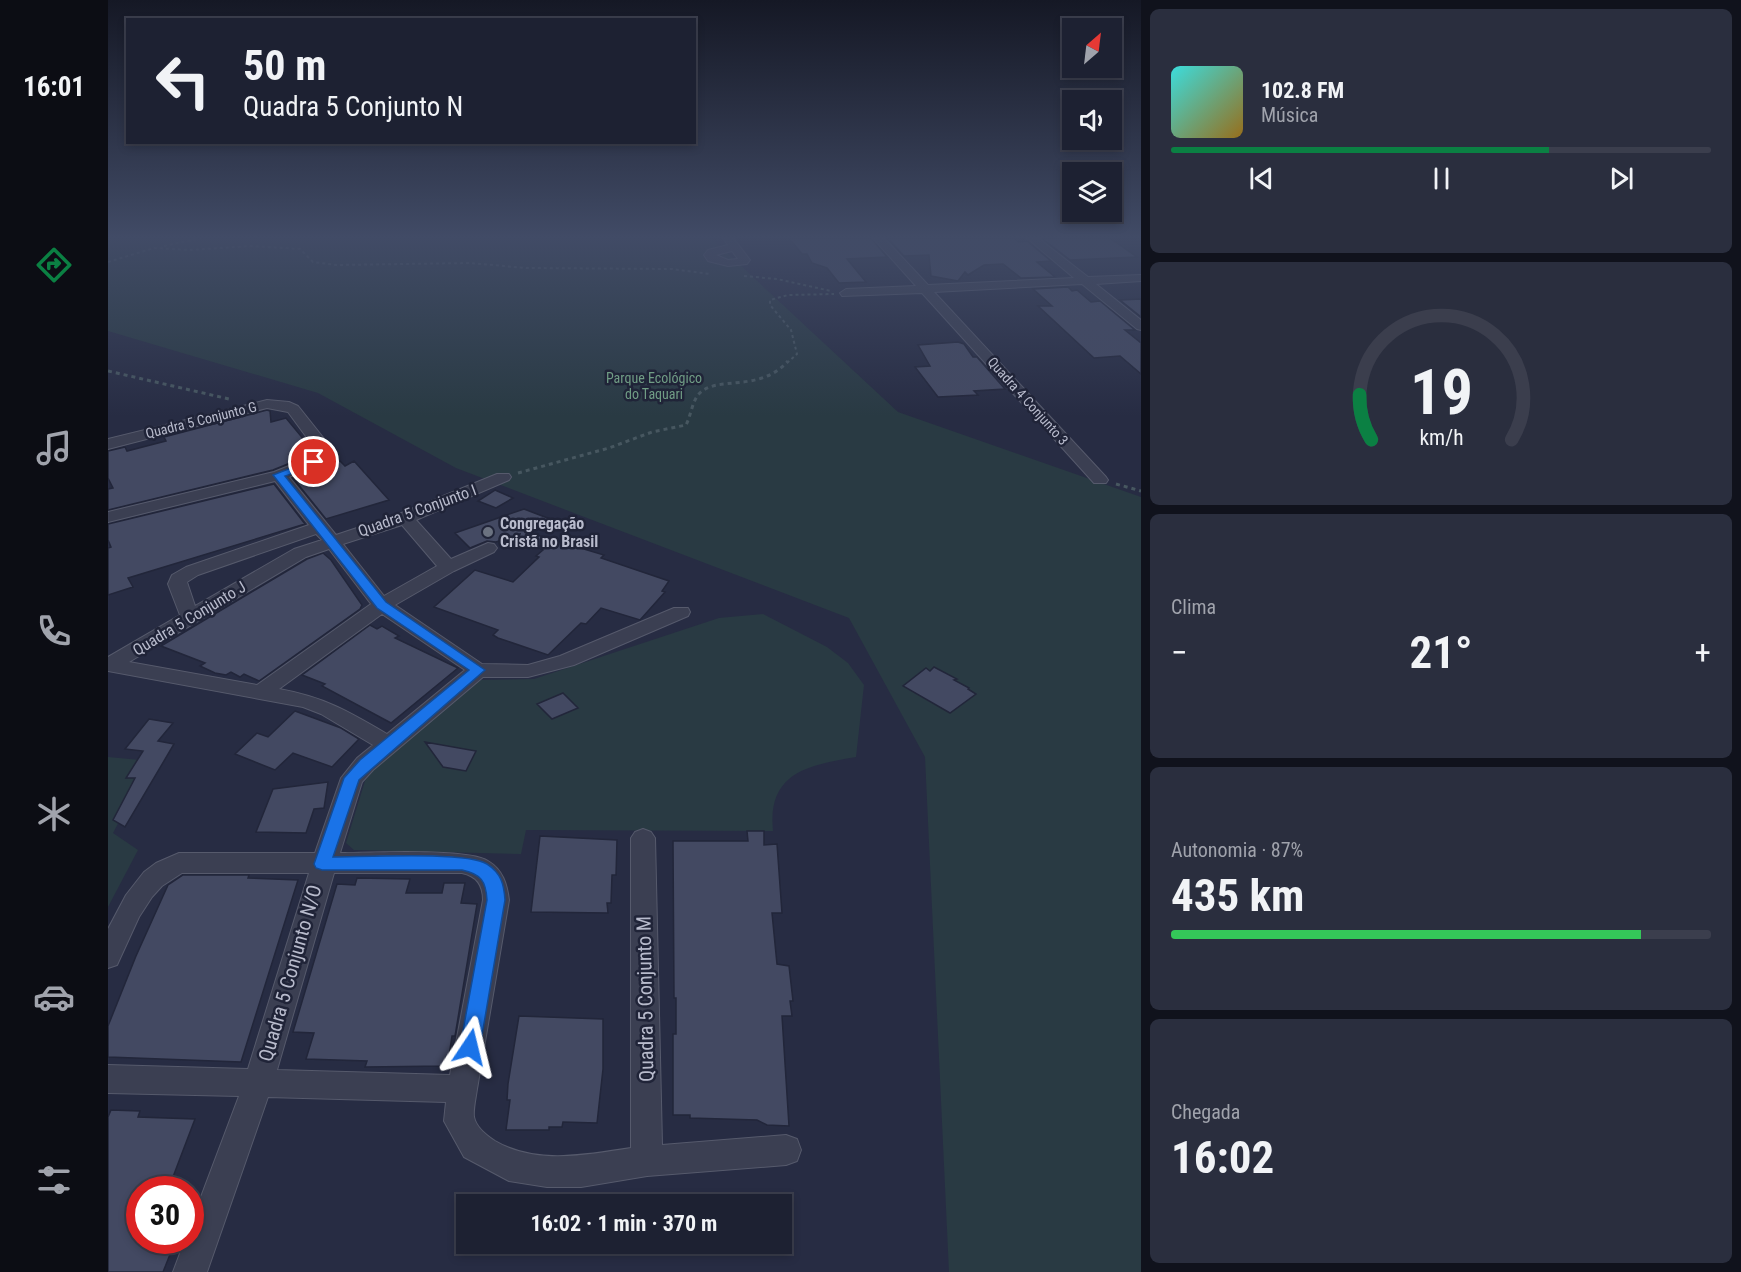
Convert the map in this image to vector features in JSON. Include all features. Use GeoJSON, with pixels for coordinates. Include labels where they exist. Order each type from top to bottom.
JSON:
{"type":"FeatureCollection","features":[{"type":"Feature","properties":{"kind":"street","name":"Quadra 4 Conjunto 3"},"geometry":{"type":"LineString","coordinates":[[934,297],[1100,480]]}},
{"type":"Feature","properties":{"kind":"street"},"geometry":{"type":"LineString","coordinates":[[1105,297],[1141,326]]}},
{"type":"Feature","properties":{"kind":"street","name":"Quadra 5 Conjunto G"},"geometry":{"type":"LineString","coordinates":[[108,444],[259,406],[282,404],[293,409],[326,450],[327,456],[279,475]]}},
{"type":"Feature","properties":{"kind":"street"},"geometry":{"type":"LineString","coordinates":[[108,517],[279,475],[382,605],[478,670],[528,670],[567,661],[681,612]]}},
{"type":"Feature","properties":{"kind":"street","name":"Quadra 5 Conjunto I"},"geometry":{"type":"LineString","coordinates":[[325,534],[405,518],[503,477]]}},
{"type":"Feature","properties":{"kind":"street"},"geometry":{"type":"LineString","coordinates":[[405,518],[448,567]]}},
{"type":"Feature","properties":{"kind":"street"},"geometry":{"type":"LineString","coordinates":[[190,616],[177,584],[178,579],[192,571],[325,534]]}},
{"type":"Feature","properties":{"kind":"street","name":"Quadra 5 Conjunto J"},"geometry":{"type":"LineString","coordinates":[[109,664],[325,534]]}},
{"type":"Feature","properties":{"kind":"street"},"geometry":{"type":"LineString","coordinates":[[261,692],[382,605],[448,567],[488,548]]}},
{"type":"Feature","properties":{"kind":"street","name":"Quadra 5 Conjunto J"},"geometry":{"type":"LineString","coordinates":[[109,664],[308,701],[328,709],[390,745]]}},
{"type":"Feature","properties":{"kind":"street","name":"Quadra 5 Conjunto N/O"},"geometry":{"type":"LineString","coordinates":[[190,1272],[259,1082],[322,864],[352,778],[478,670]]}},
{"type":"Feature","properties":{"kind":"street","name":"Quadra 5 Conjunto M"},"geometry":{"type":"LineString","coordinates":[[643,838],[647,1161]]}},
{"type":"Feature","properties":{"kind":"street"},"geometry":{"type":"LineString","coordinates":[[108,957],[144,886],[165,868],[179,863],[462,863],[479,867],[490,875],[495,884],[496,900],[462,1089],[459,1121],[475,1146],[509,1166],[546,1171],[581,1171],[647,1161],[786,1150]]}},
{"type":"Feature","properties":{"kind":"street"},"geometry":{"type":"LineString","coordinates":[[108,1079],[462,1089]]}},
{"type":"Feature","properties":{"kind":"path"},"geometry":{"type":"LineString","coordinates":[[503,477],[609,448],[652,432],[686,425],[690,419],[689,411],[704,389],[726,383],[755,381],[779,371],[790,357],[797,354],[791,330],[770,305],[770,300],[780,297]]}},
{"type":"Feature","properties":{"kind":"path"},"geometry":{"type":"LineString","coordinates":[[108,371],[259,406]]}},
{"type":"Feature","properties":{"kind":"path"},"geometry":{"type":"LineString","coordinates":[[1100,480],[1141,491]]}},
{"type":"Feature","properties":{"kind":"green space","name":"Parque Ecológico do Taquari"},"geometry":{"type":"Polygon","coordinates":[[[108,297],[775,297],[898,412],[1141,497],[1141,1272],[949,1272],[925,757],[849,618],[456,468],[318,393],[108,331],[108,297]]]}},
{"type":"Feature","properties":{"kind":"green space"},"geometry":{"type":"Polygon","coordinates":[[[763,614],[827,647],[848,663],[864,685],[856,757],[808,768],[784,784],[777,796],[773,811],[773,831],[526,830],[521,854],[354,850],[346,843],[365,781],[374,767],[479,680],[534,679],[719,618],[763,614]]]}},
{"type":"Feature","properties":{"kind":"green space"},"geometry":{"type":"Polygon","coordinates":[[[108,757],[151,761],[113,833],[138,850],[108,907],[108,757]]]}},
{"type":"Feature","properties":{"kind":"building"},"geometry":{"type":"Polygon","coordinates":[[[1042,297],[1086,297],[1091,302],[1100,301],[1135,330],[1125,330],[1141,343],[1141,374],[1120,356],[1094,358],[1038,306],[1052,306],[1042,297]]]}},
{"type":"Feature","properties":{"kind":"building"},"geometry":{"type":"Polygon","coordinates":[[[1141,299],[1141,317],[1120,300],[1141,299]]]}},
{"type":"Feature","properties":{"kind":"building"},"geometry":{"type":"Polygon","coordinates":[[[958,342],[964,344],[973,357],[977,357],[1005,389],[974,391],[978,395],[938,397],[915,367],[930,366],[918,345],[958,342]]]}},
{"type":"Feature","properties":{"kind":"building"},"geometry":{"type":"Polygon","coordinates":[[[270,411],[271,422],[286,418],[315,453],[273,470],[108,510],[108,489],[113,488],[108,478],[108,451],[125,447],[127,451],[166,441],[164,437],[270,411]]]}},
{"type":"Feature","properties":{"kind":"building"},"geometry":{"type":"Polygon","coordinates":[[[340,461],[345,466],[354,461],[389,500],[326,519],[293,478],[326,464],[340,461]]]}},
{"type":"Feature","properties":{"kind":"building"},"geometry":{"type":"Polygon","coordinates":[[[274,484],[305,524],[128,578],[133,587],[108,595],[108,548],[111,547],[108,540],[108,524],[274,484]]]}},
{"type":"Feature","properties":{"kind":"building"},"geometry":{"type":"Polygon","coordinates":[[[495,490],[513,498],[496,508],[478,501],[495,490]]]}},
{"type":"Feature","properties":{"kind":"building"},"geometry":{"type":"Polygon","coordinates":[[[524,509],[558,522],[527,532],[604,555],[601,558],[669,581],[662,591],[665,592],[640,620],[601,608],[586,624],[581,623],[548,655],[498,638],[493,635],[498,630],[434,607],[475,570],[513,582],[539,557],[536,556],[543,550],[518,540],[520,534],[496,542],[487,541],[470,548],[455,533],[524,509]]]}},
{"type":"Feature","properties":{"kind":"building"},"geometry":{"type":"Polygon","coordinates":[[[323,553],[331,560],[362,605],[360,609],[259,681],[244,674],[240,677],[231,672],[226,675],[215,673],[200,666],[205,663],[161,646],[307,559],[323,553]]]}},
{"type":"Feature","properties":{"kind":"building"},"geometry":{"type":"Polygon","coordinates":[[[370,625],[377,629],[382,626],[399,636],[395,638],[458,668],[391,723],[322,686],[325,684],[302,675],[370,625]]]}},
{"type":"Feature","properties":{"kind":"building"},"geometry":{"type":"Polygon","coordinates":[[[934,667],[957,679],[954,680],[976,694],[950,713],[903,686],[926,668],[930,671],[934,667]]]}},
{"type":"Feature","properties":{"kind":"building"},"geometry":{"type":"Polygon","coordinates":[[[563,693],[578,708],[552,719],[537,704],[563,693]]]}},
{"type":"Feature","properties":{"kind":"building"},"geometry":{"type":"Polygon","coordinates":[[[295,711],[341,728],[359,739],[332,767],[293,753],[275,770],[235,754],[257,733],[268,737],[295,711]]]}},
{"type":"Feature","properties":{"kind":"building"},"geometry":{"type":"Polygon","coordinates":[[[149,719],[173,723],[158,741],[174,744],[125,827],[113,820],[135,778],[126,778],[143,751],[125,749],[149,719]]]}},
{"type":"Feature","properties":{"kind":"building"},"geometry":{"type":"Polygon","coordinates":[[[425,742],[476,751],[466,771],[443,767],[425,742]]]}},
{"type":"Feature","properties":{"kind":"building"},"geometry":{"type":"Polygon","coordinates":[[[328,782],[324,808],[314,809],[306,833],[256,832],[273,789],[328,782]]]}},
{"type":"Feature","properties":{"kind":"building"},"geometry":{"type":"Polygon","coordinates":[[[747,831],[764,831],[764,845],[777,844],[782,913],[772,913],[777,964],[789,966],[793,1001],[790,1001],[792,1016],[782,1016],[789,1126],[767,1125],[757,1120],[690,1118],[690,1115],[673,1115],[673,1034],[676,1034],[676,998],[674,998],[673,841],[748,841],[747,831]]]}},
{"type":"Feature","properties":{"kind":"building"},"geometry":{"type":"Polygon","coordinates":[[[540,836],[617,840],[616,875],[612,875],[611,903],[607,903],[608,913],[531,912],[540,836]]]}},
{"type":"Feature","properties":{"kind":"building"},"geometry":{"type":"Polygon","coordinates":[[[183,875],[249,875],[248,878],[298,880],[241,1062],[108,1057],[108,1026],[136,956],[168,885],[183,875]]]}},
{"type":"Feature","properties":{"kind":"building"},"geometry":{"type":"Polygon","coordinates":[[[357,878],[410,879],[406,893],[442,893],[444,883],[465,883],[461,903],[477,904],[455,1036],[452,1036],[448,1063],[445,1066],[365,1067],[367,1061],[306,1059],[314,1033],[293,1032],[337,884],[355,885],[357,878]]]}},
{"type":"Feature","properties":{"kind":"building"},"geometry":{"type":"Polygon","coordinates":[[[519,1016],[603,1019],[603,1069],[597,1123],[563,1122],[562,1127],[549,1127],[549,1130],[506,1130],[510,1100],[507,1100],[508,1084],[519,1016]]]}},
{"type":"Feature","properties":{"kind":"building"},"geometry":{"type":"Polygon","coordinates":[[[111,1110],[140,1111],[138,1117],[195,1119],[173,1176],[126,1176],[126,1254],[170,1254],[163,1272],[108,1272],[108,1117],[111,1110]]]}},
{"type":"Feature","properties":{"kind":"place","name":"Congregação Cristã no Brasil"},"geometry":{"type":"Point","coordinates":[488,532]}},
{"type":"Feature","properties":{"kind":"route"},"geometry":{"type":"LineString","coordinates":[[314,462],[279,475],[382,605],[478,670],[365,764],[352,778],[322,864],[462,863],[479,867],[490,875],[495,884],[496,900],[470,1047]]}}]}
